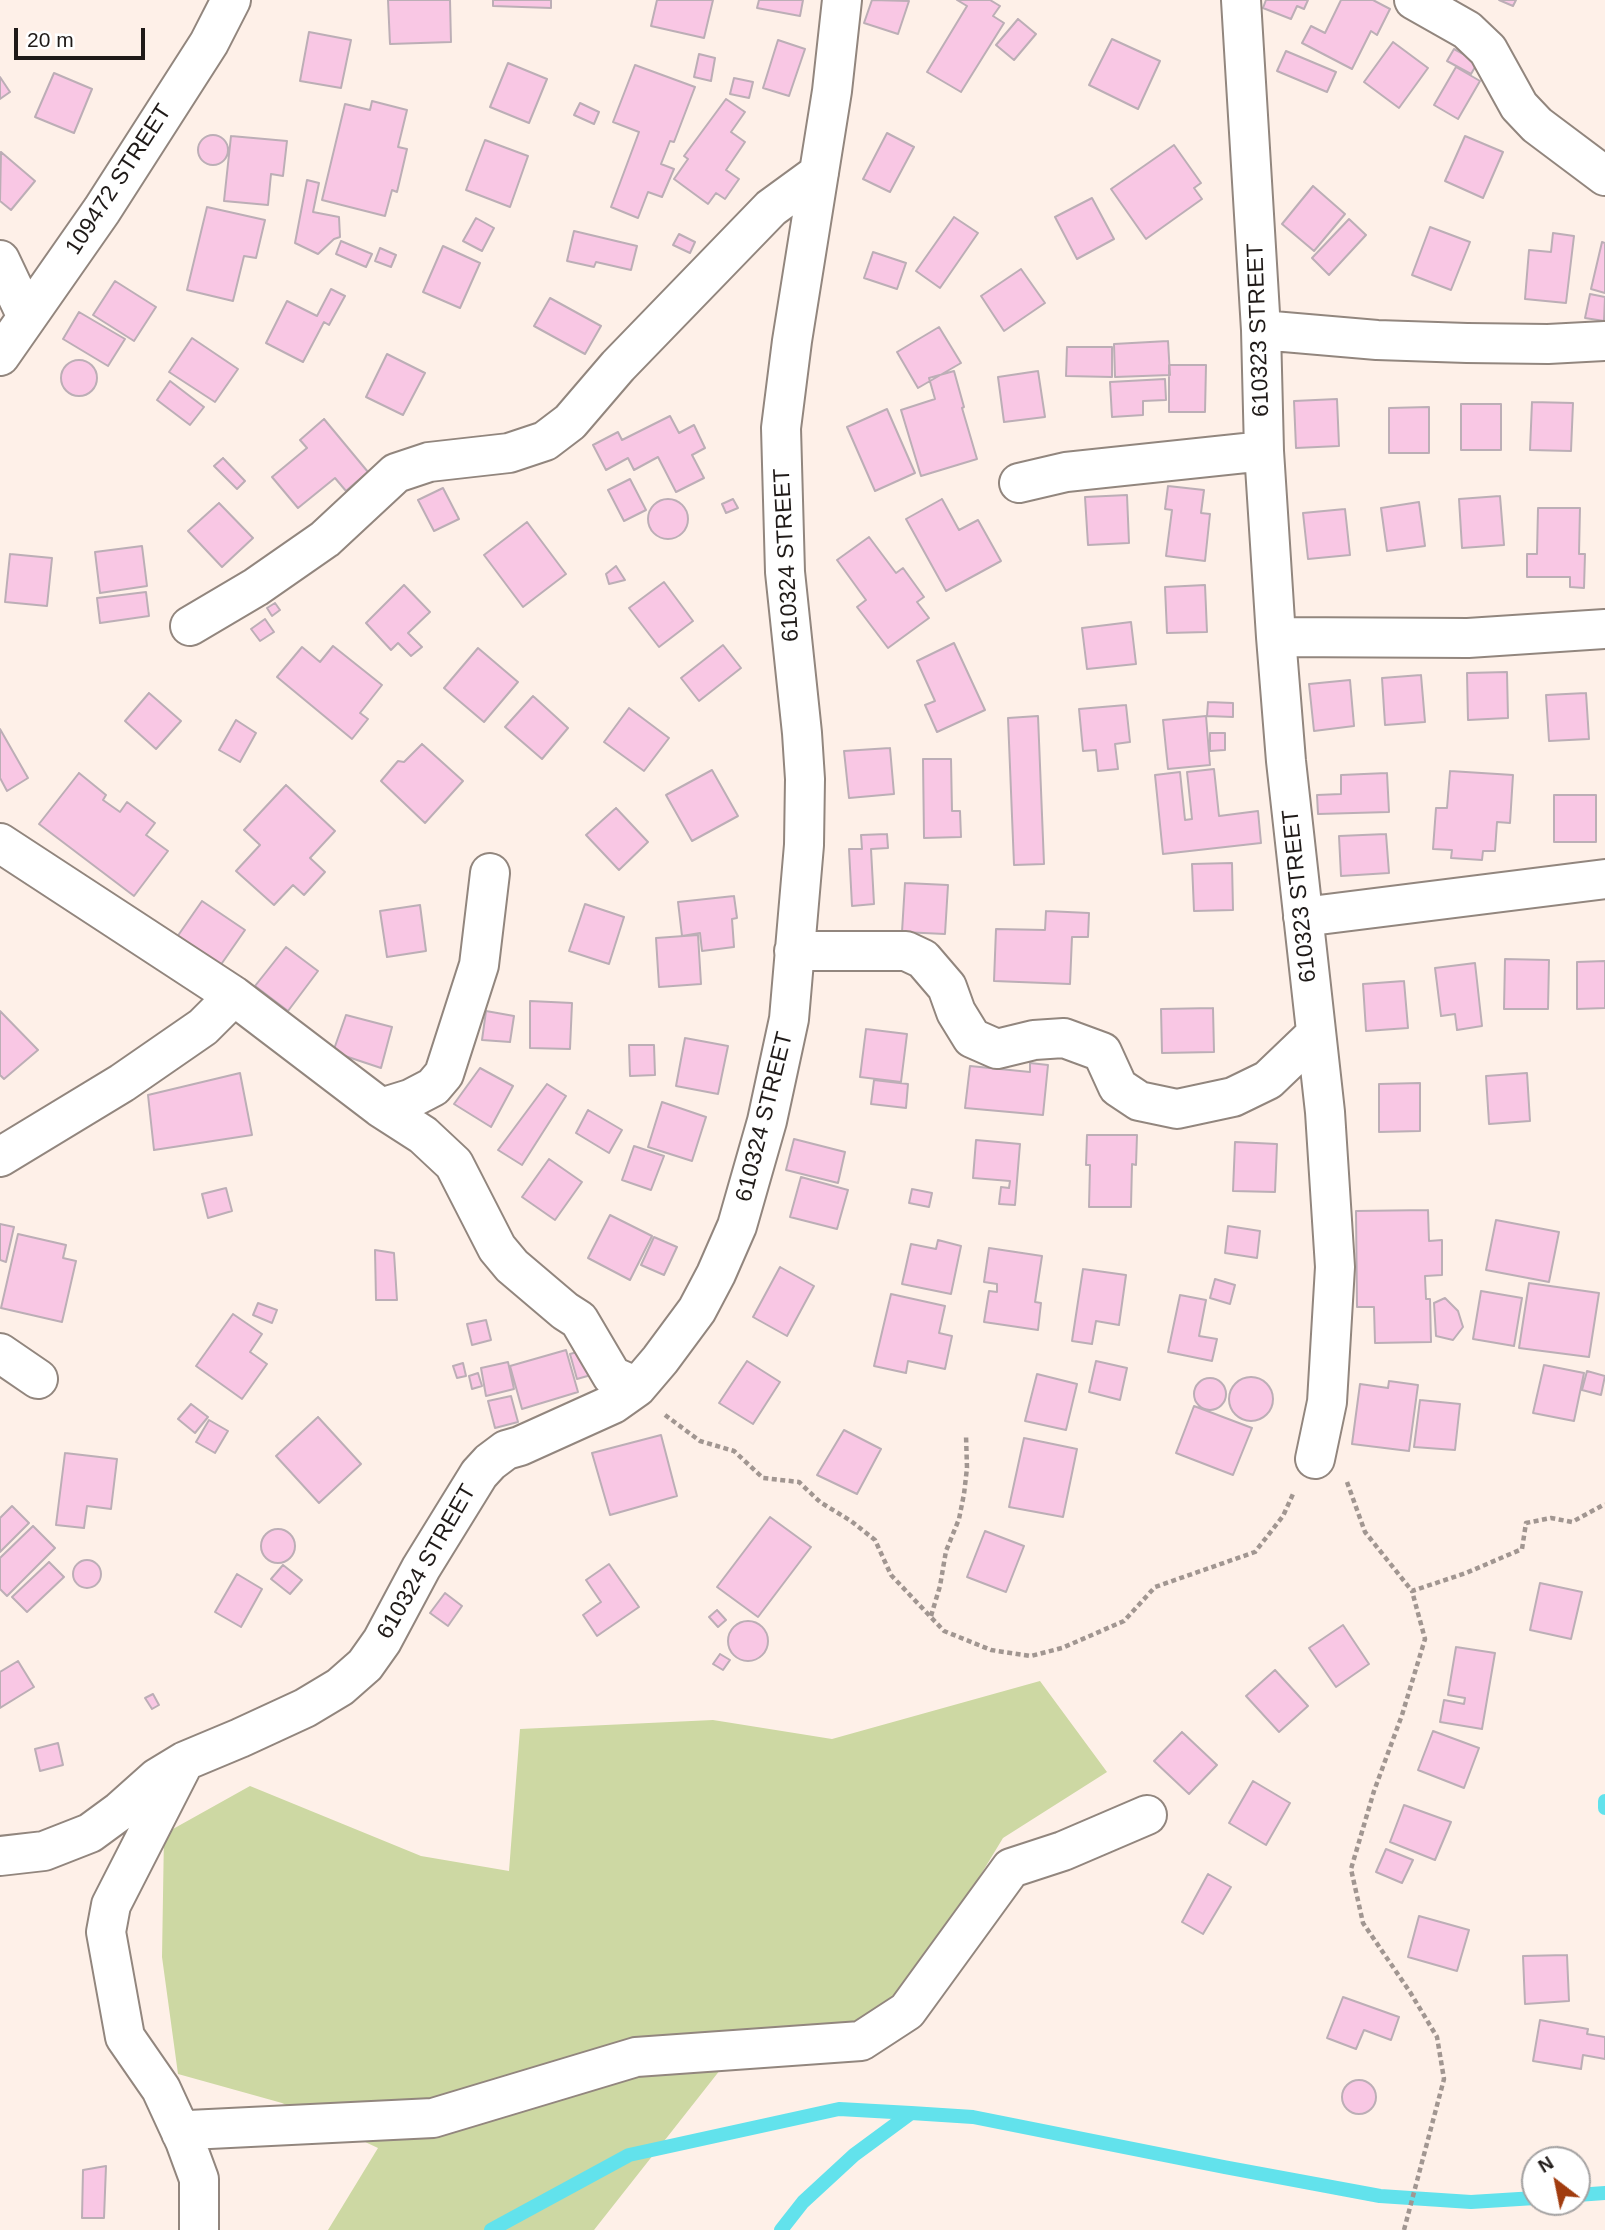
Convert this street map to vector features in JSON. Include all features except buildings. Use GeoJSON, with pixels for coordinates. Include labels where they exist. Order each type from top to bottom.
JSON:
{"type":"FeatureCollection","features":[{"type":"Feature","properties":{"kind":"street","name":"109472 STREET"},"geometry":{"type":"LineString","coordinates":[[0,356],[109,200],[209,43],[231,0]]}},
{"type":"Feature","properties":{"kind":"street","name":"610324 STREET"},"geometry":{"type":"LineString","coordinates":[[0,1856],[44,1851],[90,1833],[157,1778],[185,1761],[305,1708],[340,1687],[365,1665],[382,1641],[421,1568],[479,1474],[506,1450],[612,1404],[637,1387],[697,1310],[716,1274],[737,1226],[767,1121],[789,1019],[804,845],[805,779],[785,572],[781,428],[792,341],[832,91],[842,0]]}},
{"type":"Feature","properties":{"kind":"street","name":"610323 STREET"},"geometry":{"type":"LineString","coordinates":[[1241,0],[1276,637],[1286,761],[1325,1112],[1335,1267],[1326,1402],[1315,1459]]}},
{"type":"Feature","properties":{"kind":"street"},"geometry":{"type":"LineString","coordinates":[[1415,0],[1467,30],[1488,50],[1519,106],[1537,125],[1562,145],[1604,168]]}},
{"type":"Feature","properties":{"kind":"street"},"geometry":{"type":"LineString","coordinates":[[190,626],[256,587],[325,539],[396,473],[429,462],[509,453],[545,441],[570,422],[618,366],[771,208],[819,173]]}},
{"type":"Feature","properties":{"kind":"street"},"geometry":{"type":"LineString","coordinates":[[0,260],[27,317]]}},
{"type":"Feature","properties":{"kind":"street"},"geometry":{"type":"LineString","coordinates":[[1261,330],[1377,340],[1548,344],[1605,341]]}},
{"type":"Feature","properties":{"kind":"street"},"geometry":{"type":"LineString","coordinates":[[1019,483],[1066,472],[1264,452]]}},
{"type":"Feature","properties":{"kind":"street"},"geometry":{"type":"LineString","coordinates":[[1276,637],[1468,638],[1605,629]]}},
{"type":"Feature","properties":{"kind":"street"},"geometry":{"type":"LineString","coordinates":[[0,843],[234,996],[382,1108],[423,1135],[454,1164],[497,1248],[512,1266],[579,1320],[612,1376],[637,1387]]}},
{"type":"Feature","properties":{"kind":"street"},"geometry":{"type":"LineString","coordinates":[[382,1108],[410,1099],[433,1087],[444,1074],[479,965],[490,873]]}},
{"type":"Feature","properties":{"kind":"street"},"geometry":{"type":"LineString","coordinates":[[1303,917],[1605,879]]}},
{"type":"Feature","properties":{"kind":"street"},"geometry":{"type":"LineString","coordinates":[[794,951],[906,951],[923,959],[947,987],[956,1012],[972,1038],[997,1049],[1034,1040],[1064,1038],[1101,1052],[1118,1087],[1139,1101],[1177,1109],[1233,1097],[1268,1080],[1315,1035]]}},
{"type":"Feature","properties":{"kind":"street"},"geometry":{"type":"LineString","coordinates":[[0,1157],[122,1083],[203,1027],[234,996]]}},
{"type":"Feature","properties":{"kind":"street"},"geometry":{"type":"LineString","coordinates":[[0,1353],[38,1379]]}},
{"type":"Feature","properties":{"kind":"street"},"geometry":{"type":"LineString","coordinates":[[185,1761],[111,1905],[106,1932],[125,2037],[161,2089],[199,2179],[199,2230]]}},
{"type":"Feature","properties":{"kind":"street"},"geometry":{"type":"LineString","coordinates":[[181,2133],[189,2130],[433,2118],[636,2057],[861,2041],[907,2011],[1011,1868],[1063,1851],[1147,1815]]}},
{"type":"Feature","properties":{"kind":"path"},"geometry":{"type":"LineString","coordinates":[[669,1417],[700,1441],[734,1451],[763,1478],[799,1482],[820,1502],[851,1521],[875,1540],[891,1575],[944,1632],[992,1650],[1031,1656],[1062,1648],[1124,1621],[1155,1587],[1255,1552],[1283,1516],[1298,1481],[1315,1459],[1339,1465],[1365,1532],[1412,1591],[1425,1639],[1402,1715],[1374,1791],[1352,1869],[1363,1923],[1437,2037],[1444,2079],[1404,2230]]}},
{"type":"Feature","properties":{"kind":"path"},"geometry":{"type":"LineString","coordinates":[[930,1617],[940,1586],[946,1551],[959,1519],[964,1494],[967,1468],[966,1435]]}},
{"type":"Feature","properties":{"kind":"path"},"geometry":{"type":"LineString","coordinates":[[1412,1591],[1466,1573],[1522,1549],[1526,1523],[1551,1518],[1573,1522],[1605,1504]]}},
{"type":"Feature","properties":{"kind":"green space"},"geometry":{"type":"Polygon","coordinates":[[[1040,1681],[1107,1772],[1003,1838],[969,1894],[871,2030],[739,2046],[594,2230],[328,2230],[378,2148],[282,2103],[178,2074],[162,1957],[164,1834],[250,1786],[421,1856],[509,1871],[520,1729],[713,1720],[832,1739],[1040,1681]]]}},
{"type":"Feature","properties":{"kind":"waterway"},"geometry":{"type":"LineString","coordinates":[[1605,1801],[1605,1808]]}},
{"type":"Feature","properties":{"kind":"waterway"},"geometry":{"type":"LineString","coordinates":[[491,2230],[629,2155],[839,2109],[911,2113]]}},
{"type":"Feature","properties":{"kind":"waterway"},"geometry":{"type":"LineString","coordinates":[[781,2230],[803,2202],[854,2155],[911,2113],[973,2117],[1380,2196],[1471,2202],[1521,2199]]}},
{"type":"Feature","properties":{"kind":"waterway"},"geometry":{"type":"LineString","coordinates":[[1591,2194],[1605,2193]]}}]}
